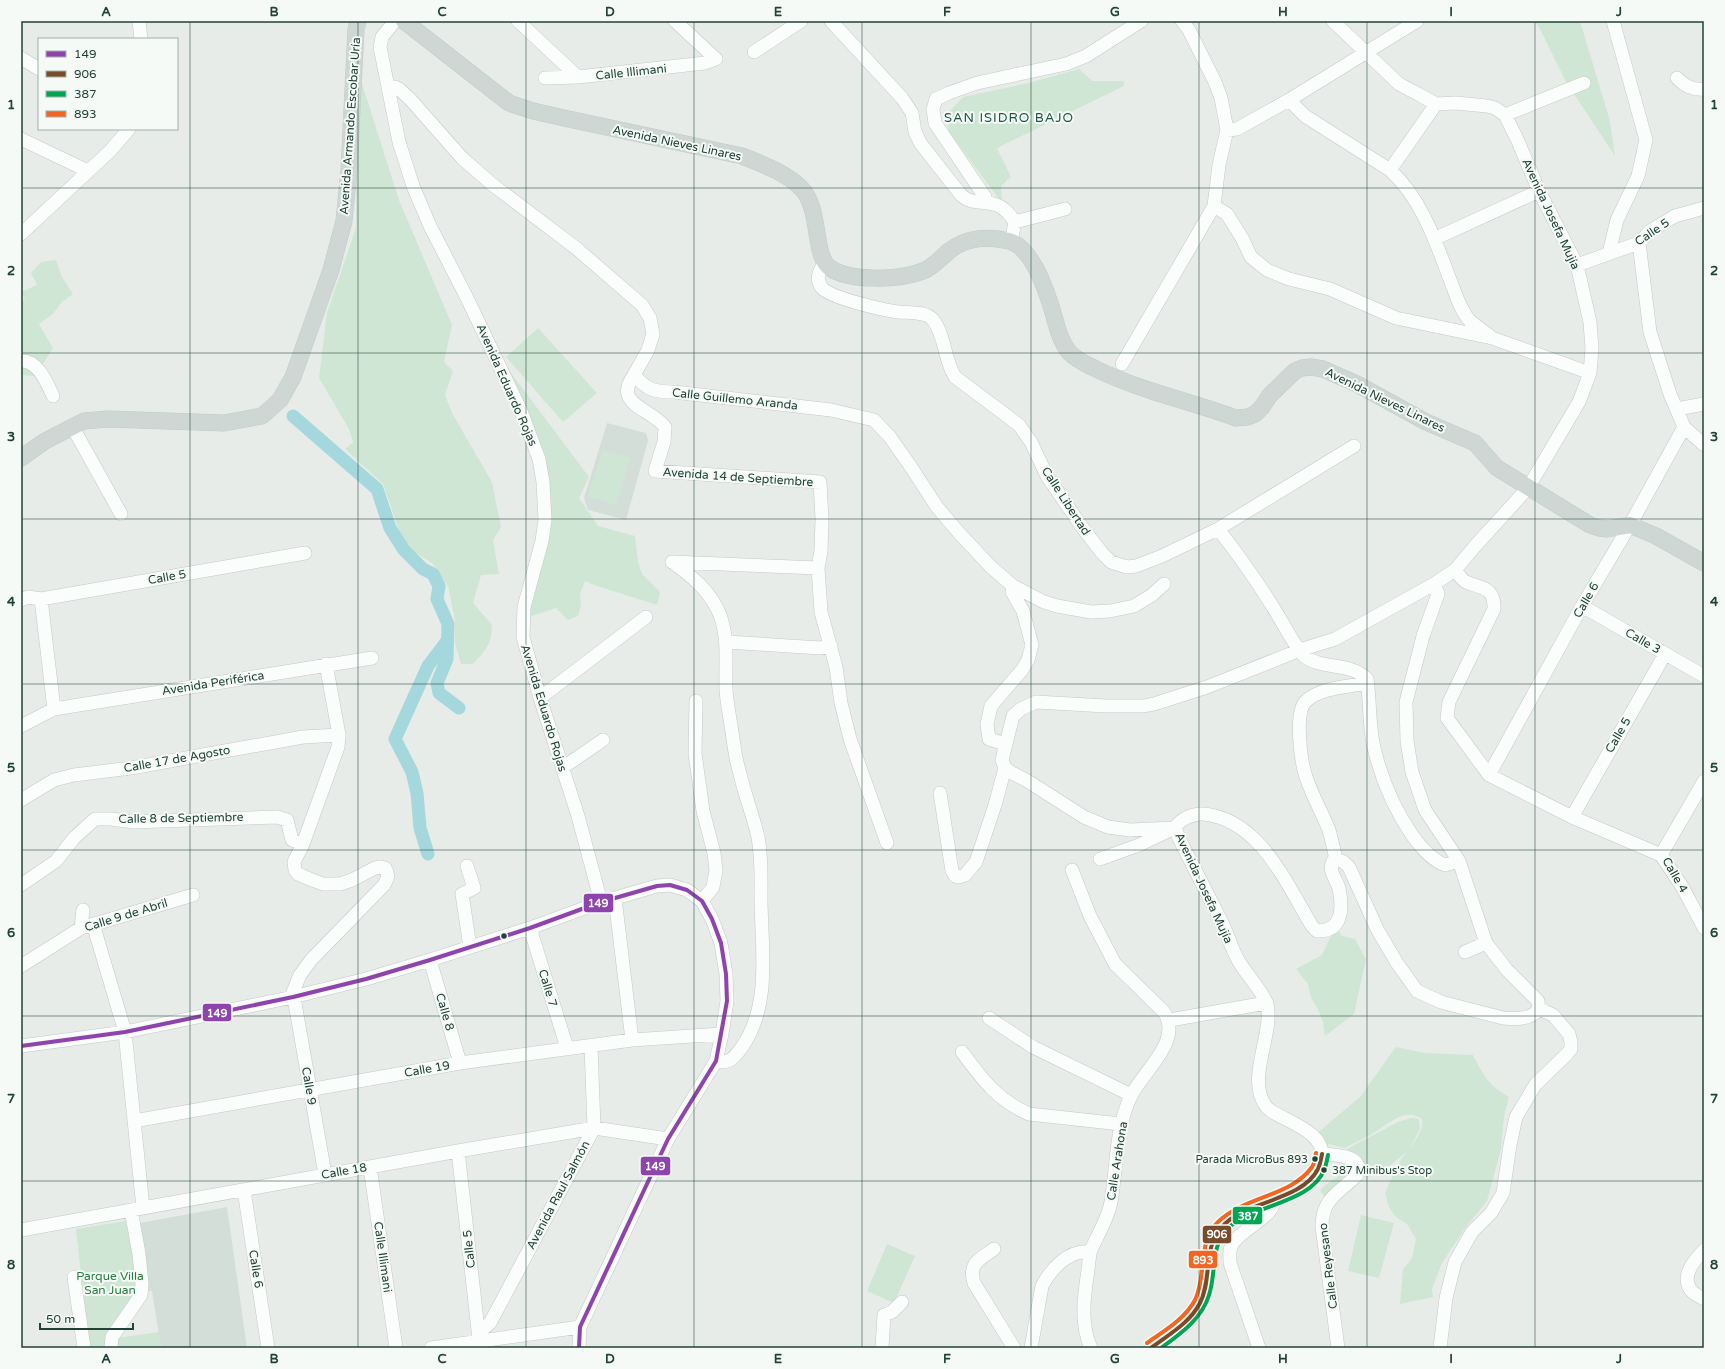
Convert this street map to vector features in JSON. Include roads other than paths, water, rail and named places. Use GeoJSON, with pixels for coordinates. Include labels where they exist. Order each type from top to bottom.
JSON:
{"type":"FeatureCollection","features":[{"type":"Feature","properties":{"kind":"main road","name":"Avenida Armando Escobar Uría"},"geometry":{"type":"LineString","coordinates":[[21,458],[45,441],[84,421],[108,419],[224,423],[262,416],[280,400],[293,377],[331,270],[344,222],[350,170],[356,29],[358,21]]}},
{"type":"Feature","properties":{"kind":"main road","name":"Avenida Nieves Linares"},"geometry":{"type":"LineString","coordinates":[[404,21],[509,103],[533,112],[742,156],[769,168],[794,182],[803,190],[811,202],[817,227],[820,254],[825,264],[830,268],[854,276],[872,278],[905,277],[924,270],[937,262],[951,249],[969,240],[990,238],[1011,242],[1024,251],[1038,273],[1051,306],[1059,335],[1068,351],[1078,360],[1102,372],[1128,383],[1236,418],[1248,417],[1255,414],[1270,395],[1295,371],[1302,368],[1311,367],[1323,369],[1357,384],[1426,422],[1475,443],[1497,468],[1590,525],[1607,529],[1630,525]]}},
{"type":"Feature","properties":{"kind":"main road"},"geometry":{"type":"LineString","coordinates":[[1630,525],[1656,536],[1704,563]]}},
{"type":"Feature","properties":{"kind":"street"},"geometry":{"type":"LineString","coordinates":[[139,21],[141,38]]}},
{"type":"Feature","properties":{"kind":"street","name":"Avenida Eduardo Rojas"},"geometry":{"type":"LineString","coordinates":[[395,21],[382,37],[380,47],[394,114],[398,142],[413,186],[430,226],[467,298],[521,411],[539,459],[543,482],[545,520],[542,541],[527,592],[522,619],[523,637],[601,902]]}},
{"type":"Feature","properties":{"kind":"street"},"geometry":{"type":"LineString","coordinates":[[518,21],[578,78]]}},
{"type":"Feature","properties":{"kind":"street","name":"Calle Illimani"},"geometry":{"type":"LineString","coordinates":[[545,78],[578,78],[705,63],[716,59],[675,21]]}},
{"type":"Feature","properties":{"kind":"street"},"geometry":{"type":"LineString","coordinates":[[754,52],[801,21]]}},
{"type":"Feature","properties":{"kind":"street"},"geometry":{"type":"LineString","coordinates":[[831,21],[902,98],[912,113],[915,132],[921,144],[961,195],[968,201],[997,205],[1006,210],[1015,222],[1011,242]]}},
{"type":"Feature","properties":{"kind":"street"},"geometry":{"type":"LineString","coordinates":[[986,203],[985,197],[935,123],[933,109],[936,99],[977,83],[1066,64],[1086,56],[1142,21]]}},
{"type":"Feature","properties":{"kind":"street"},"geometry":{"type":"LineString","coordinates":[[1122,364],[1214,206],[1219,165],[1227,130],[1221,98],[1216,82],[1189,30],[1182,21]]}},
{"type":"Feature","properties":{"kind":"street"},"geometry":{"type":"LineString","coordinates":[[1333,21],[1399,84],[1436,104],[1455,103],[1487,106],[1495,108],[1505,115],[1584,83]]}},
{"type":"Feature","properties":{"kind":"street"},"geometry":{"type":"LineString","coordinates":[[1227,130],[1237,129],[1289,100],[1417,21]]}},
{"type":"Feature","properties":{"kind":"street"},"geometry":{"type":"LineString","coordinates":[[1609,253],[1617,220],[1638,176],[1646,140],[1612,21]]}},
{"type":"Feature","properties":{"kind":"street"},"geometry":{"type":"LineString","coordinates":[[21,58],[38,68]]}},
{"type":"Feature","properties":{"kind":"street"},"geometry":{"type":"LineString","coordinates":[[1677,78],[1684,85],[1696,90],[1704,89]]}},
{"type":"Feature","properties":{"kind":"street"},"geometry":{"type":"LineString","coordinates":[[388,87],[395,87],[399,89],[410,99],[462,158],[493,185],[576,248],[642,305],[650,318],[653,334],[648,350],[634,375]]}},
{"type":"Feature","properties":{"kind":"street"},"geometry":{"type":"LineString","coordinates":[[1289,100],[1305,116],[1390,170],[1402,180],[1415,201],[1434,239],[1460,304],[1470,320],[1492,338]]}},
{"type":"Feature","properties":{"kind":"street"},"geometry":{"type":"LineString","coordinates":[[1390,170],[1436,104]]}},
{"type":"Feature","properties":{"kind":"street","name":"Avenida Josefa Mujía"},"geometry":{"type":"LineString","coordinates":[[940,793],[952,871],[955,876],[960,877],[965,875],[976,862],[995,806],[1005,768],[1002,760],[1013,716],[1021,709],[1036,702],[1106,706],[1149,705],[1207,687],[1300,650],[1335,639],[1434,584],[1455,570],[1528,488],[1579,402],[1590,373],[1592,349],[1590,322],[1577,265],[1539,191],[1505,115]]}},
{"type":"Feature","properties":{"kind":"street"},"geometry":{"type":"LineString","coordinates":[[21,234],[110,151],[129,130]]}},
{"type":"Feature","properties":{"kind":"street"},"geometry":{"type":"LineString","coordinates":[[21,139],[88,171]]}},
{"type":"Feature","properties":{"kind":"street"},"geometry":{"type":"LineString","coordinates":[[1434,239],[1539,191]]}},
{"type":"Feature","properties":{"kind":"street"},"geometry":{"type":"LineString","coordinates":[[1214,206],[1227,214],[1242,238],[1251,257],[1267,270],[1289,279],[1330,289],[1396,318],[1492,338],[1590,373]]}},
{"type":"Feature","properties":{"kind":"street","name":"Calle 5"},"geometry":{"type":"LineString","coordinates":[[1577,265],[1639,243],[1650,231],[1675,216],[1704,208]]}},
{"type":"Feature","properties":{"kind":"street"},"geometry":{"type":"LineString","coordinates":[[1015,222],[1065,209]]}},
{"type":"Feature","properties":{"kind":"street"},"geometry":{"type":"LineString","coordinates":[[1639,243],[1650,332],[1670,394],[1684,427],[1704,445]]}},
{"type":"Feature","properties":{"kind":"street","name":"Calle Libertad"},"geometry":{"type":"LineString","coordinates":[[825,264],[819,271],[818,277],[820,286],[829,293],[857,303],[897,312],[922,314],[932,318],[938,329],[950,369],[955,377],[1019,425],[1031,442],[1047,476],[1082,527],[1111,562],[1127,567],[1136,566],[1162,556],[1218,530],[1354,446]]}},
{"type":"Feature","properties":{"kind":"street"},"geometry":{"type":"LineString","coordinates":[[21,361],[33,364],[43,376],[53,396]]}},
{"type":"Feature","properties":{"kind":"street","name":"Avenida 14 de Septiembre"},"geometry":{"type":"LineString","coordinates":[[634,375],[629,382],[627,389],[629,399],[654,416],[665,427],[664,442],[655,471],[820,482],[822,519],[821,551],[818,568]]}},
{"type":"Feature","properties":{"kind":"street","name":"Calle Guillemo Aranda"},"geometry":{"type":"LineString","coordinates":[[634,375],[649,389],[657,392],[674,392],[831,410],[874,420],[890,437],[941,513],[991,566],[1013,586],[1044,602],[1057,606],[1091,612],[1110,611],[1134,606],[1152,595],[1164,584]]}},
{"type":"Feature","properties":{"kind":"street"},"geometry":{"type":"LineString","coordinates":[[1677,409],[1704,404]]}},
{"type":"Feature","properties":{"kind":"street"},"geometry":{"type":"LineString","coordinates":[[72,426],[121,514]]}},
{"type":"Feature","properties":{"kind":"street","name":"Calle 6"},"geometry":{"type":"LineString","coordinates":[[1489,775],[1582,606],[1630,525],[1684,427]]}},
{"type":"Feature","properties":{"kind":"street"},"geometry":{"type":"LineString","coordinates":[[1218,530],[1261,588],[1300,650],[1302,656],[1311,660],[1362,674],[1366,679],[1373,742],[1382,777],[1395,807],[1418,843],[1434,858],[1445,865],[1459,861]]}},
{"type":"Feature","properties":{"kind":"street","name":"Calle 5"},"geometry":{"type":"LineString","coordinates":[[30,599],[305,553]]}},
{"type":"Feature","properties":{"kind":"street"},"geometry":{"type":"LineString","coordinates":[[716,1061],[724,1063],[734,1058],[746,1041],[758,1012],[762,987],[762,867],[758,836],[738,769],[726,690],[727,642],[720,615],[711,598],[686,572],[672,562],[818,568],[820,612],[836,667],[840,703],[850,739],[887,843]]}},
{"type":"Feature","properties":{"kind":"street"},"geometry":{"type":"LineString","coordinates":[[1455,570],[1465,582],[1476,584],[1489,591],[1494,602],[1494,608],[1449,702],[1447,718],[1453,728],[1489,775],[1572,817],[1661,856]]}},
{"type":"Feature","properties":{"kind":"street"},"geometry":{"type":"LineString","coordinates":[[1367,683],[1313,695],[1301,708],[1300,738],[1305,777],[1330,832],[1336,860],[1344,861],[1348,867],[1377,929],[1397,963],[1417,991],[1441,1002],[1503,1018],[1511,1019],[1533,1016],[1539,1009],[1538,1001],[1507,970],[1486,943],[1459,861],[1425,810],[1412,772],[1407,740],[1406,702],[1423,636],[1438,594],[1434,584]]}},
{"type":"Feature","properties":{"kind":"street"},"geometry":{"type":"LineString","coordinates":[[1005,744],[989,739],[987,724],[990,706],[1022,670],[1028,660],[1032,645],[1023,611],[1012,592],[1013,586]]}},
{"type":"Feature","properties":{"kind":"street"},"geometry":{"type":"LineString","coordinates":[[21,726],[54,709],[30,599]]}},
{"type":"Feature","properties":{"kind":"street","name":"Calle 3"},"geometry":{"type":"LineString","coordinates":[[1582,606],[1704,676]]}},
{"type":"Feature","properties":{"kind":"street"},"geometry":{"type":"LineString","coordinates":[[540,698],[646,617]]}},
{"type":"Feature","properties":{"kind":"street"},"geometry":{"type":"LineString","coordinates":[[727,642],[820,648],[831,646]]}},
{"type":"Feature","properties":{"kind":"street","name":"Calle 5"},"geometry":{"type":"LineString","coordinates":[[1572,817],[1665,654]]}},
{"type":"Feature","properties":{"kind":"street","name":"Avenida Periférica"},"geometry":{"type":"LineString","coordinates":[[54,709],[326,664],[372,658]]}},
{"type":"Feature","properties":{"kind":"street"},"geometry":{"type":"LineString","coordinates":[[293,997],[295,985],[311,960],[384,885],[388,878],[385,868],[381,867],[375,868],[352,880],[340,884],[323,884],[298,874],[295,870],[294,862],[303,844],[336,755],[339,735],[326,664]]}},
{"type":"Feature","properties":{"kind":"street"},"geometry":{"type":"LineString","coordinates":[[696,701],[695,753],[702,811],[714,853],[716,870],[713,887],[702,901]]}},
{"type":"Feature","properties":{"kind":"street","name":"Calle 17 de Agosto"},"geometry":{"type":"LineString","coordinates":[[21,800],[54,780],[74,774],[132,768],[303,737],[339,735]]}},
{"type":"Feature","properties":{"kind":"street"},"geometry":{"type":"LineString","coordinates":[[562,768],[603,740]]}},
{"type":"Feature","properties":{"kind":"street"},"geometry":{"type":"LineString","coordinates":[[1005,768],[1084,817],[1108,827],[1130,830],[1175,828]]}},
{"type":"Feature","properties":{"kind":"street","name":"Calle 4"},"geometry":{"type":"LineString","coordinates":[[1704,780],[1661,856],[1683,888],[1704,928]]}},
{"type":"Feature","properties":{"kind":"street","name":"Avenida Josefa Mujía"},"geometry":{"type":"LineString","coordinates":[[1266,1003],[1237,958],[1224,926],[1178,838],[1175,828],[1179,822],[1200,813],[1223,818],[1246,832],[1263,848],[1275,863],[1312,926],[1318,931],[1329,930],[1334,927],[1340,919],[1341,906],[1338,887],[1331,868],[1333,861],[1336,860]]}},
{"type":"Feature","properties":{"kind":"street","name":"Calle 8 de Septiembre"},"geometry":{"type":"LineString","coordinates":[[21,885],[56,861],[74,838],[95,819],[111,819],[133,822],[277,817],[287,820],[292,840],[303,844]]}},
{"type":"Feature","properties":{"kind":"street"},"geometry":{"type":"LineString","coordinates":[[1100,859],[1139,845],[1175,828]]}},
{"type":"Feature","properties":{"kind":"street"},"geometry":{"type":"LineString","coordinates":[[466,866],[474,888],[462,894],[470,948]]}},
{"type":"Feature","properties":{"kind":"street"},"geometry":{"type":"LineString","coordinates":[[1072,870],[1090,916],[1115,964],[1149,995],[1170,1020],[1266,1003],[1267,1018],[1258,1079],[1260,1094],[1264,1104],[1270,1110],[1294,1122],[1310,1133],[1318,1144],[1322,1154],[1322,1160],[1314,1176],[1306,1182],[1273,1200],[1236,1215],[1221,1227],[1213,1239],[1207,1280],[1200,1302],[1189,1318],[1151,1348]]}},
{"type":"Feature","properties":{"kind":"street"},"geometry":{"type":"LineString","coordinates":[[21,1046],[125,1032],[293,997],[366,979],[470,948],[601,902],[657,886],[670,885],[686,890],[702,901],[712,919],[721,943],[726,974],[727,1001],[716,1061],[668,1139],[580,1327],[579,1348]]}},
{"type":"Feature","properties":{"kind":"street","name":"Calle 9 de Abril"},"geometry":{"type":"LineString","coordinates":[[21,966],[87,926],[193,895]]}},
{"type":"Feature","properties":{"kind":"street"},"geometry":{"type":"LineString","coordinates":[[615,898],[632,1040]]}},
{"type":"Feature","properties":{"kind":"street"},"geometry":{"type":"LineString","coordinates":[[83,910],[87,926],[125,1032],[134,1121],[139,1254],[142,1284],[141,1295],[112,1337],[111,1348]]}},
{"type":"Feature","properties":{"kind":"street","name":"Calle 7"},"geometry":{"type":"LineString","coordinates":[[530,928],[567,1048]]}},
{"type":"Feature","properties":{"kind":"street"},"geometry":{"type":"LineString","coordinates":[[1465,952],[1486,943]]}},
{"type":"Feature","properties":{"kind":"street","name":"Calle 8"},"geometry":{"type":"LineString","coordinates":[[430,960],[460,1063]]}},
{"type":"Feature","properties":{"kind":"street","name":"Calle 9"},"geometry":{"type":"LineString","coordinates":[[293,997],[325,1174]]}},
{"type":"Feature","properties":{"kind":"street"},"geometry":{"type":"LineString","coordinates":[[1440,1348],[1446,1298],[1456,1262],[1472,1232],[1491,1213],[1504,1192],[1510,1145],[1516,1117],[1535,1085],[1571,1049],[1572,1042],[1569,1034],[1552,1015],[1539,1009]]}},
{"type":"Feature","properties":{"kind":"street"},"geometry":{"type":"LineString","coordinates":[[989,1018],[1033,1047],[1132,1095]]}},
{"type":"Feature","properties":{"kind":"street","name":"Calle Arahona"},"geometry":{"type":"LineString","coordinates":[[1091,1348],[1087,1340],[1084,1316],[1084,1297],[1090,1252],[1110,1204],[1121,1124],[1132,1095],[1165,1045],[1169,1035],[1170,1020]]}},
{"type":"Feature","properties":{"kind":"street","name":"Calle 19"},"geometry":{"type":"LineString","coordinates":[[134,1121],[310,1091],[460,1063],[632,1040],[722,1034]]}},
{"type":"Feature","properties":{"kind":"street","name":"Avenida Raul Salmón"},"geometry":{"type":"LineString","coordinates":[[479,1340],[484,1328],[490,1323],[594,1128],[591,1045]]}},
{"type":"Feature","properties":{"kind":"street"},"geometry":{"type":"LineString","coordinates":[[962,1052],[985,1083],[1003,1100],[1018,1110],[1029,1114],[1121,1124]]}},
{"type":"Feature","properties":{"kind":"street","name":"Calle 18"},"geometry":{"type":"LineString","coordinates":[[21,1230],[458,1150],[594,1128],[668,1139]]}},
{"type":"Feature","properties":{"kind":"street","name":"Calle 5"},"geometry":{"type":"LineString","coordinates":[[458,1150],[479,1340]]}},
{"type":"Feature","properties":{"kind":"street","name":"Calle Reyesano"},"geometry":{"type":"LineString","coordinates":[[1322,1154],[1348,1157],[1355,1161],[1358,1167],[1357,1175],[1329,1200],[1322,1217],[1322,1227],[1338,1348]]}},
{"type":"Feature","properties":{"kind":"street","name":"Calle Illimani"},"geometry":{"type":"LineString","coordinates":[[370,1167],[396,1348]]}},
{"type":"Feature","properties":{"kind":"street","name":"Calle 6"},"geometry":{"type":"LineString","coordinates":[[244,1190],[268,1348]]}},
{"type":"Feature","properties":{"kind":"street"},"geometry":{"type":"LineString","coordinates":[[1259,1348],[1230,1263],[1230,1249],[1234,1240],[1242,1232],[1270,1212],[1274,1204],[1273,1200]]}},
{"type":"Feature","properties":{"kind":"street"},"geometry":{"type":"LineString","coordinates":[[994,1250],[976,1262],[971,1274],[974,1284],[1014,1348]]}},
{"type":"Feature","properties":{"kind":"street"},"geometry":{"type":"LineString","coordinates":[[1704,1250],[1693,1263],[1688,1272],[1688,1287],[1704,1299]]}},
{"type":"Feature","properties":{"kind":"street"},"geometry":{"type":"LineString","coordinates":[[1031,1348],[1042,1286],[1046,1277],[1054,1268],[1067,1258],[1084,1251],[1090,1252]]}},
{"type":"Feature","properties":{"kind":"street"},"geometry":{"type":"LineString","coordinates":[[74,1277],[84,1348]]}},
{"type":"Feature","properties":{"kind":"street"},"geometry":{"type":"LineString","coordinates":[[882,1348],[884,1315],[892,1312],[902,1302]]}},
{"type":"Feature","properties":{"kind":"street"},"geometry":{"type":"LineString","coordinates":[[431,1348],[479,1340],[580,1327]]}},
{"type":"Feature","properties":{"kind":"waterway"},"geometry":{"type":"LineString","coordinates":[[293,416],[377,489],[390,528],[404,550],[423,569],[433,574],[439,586],[437,599],[448,624],[447,659],[437,683],[439,693],[459,708]]}},
{"type":"Feature","properties":{"kind":"waterway"},"geometry":{"type":"LineString","coordinates":[[428,854],[420,828],[417,793],[412,772],[395,739],[428,666],[447,641]]}},
{"type":"Feature","properties":{"kind":"place","name":"Parada MicroBus 893"},"geometry":{"type":"Point","coordinates":[1315,1159]}},
{"type":"Feature","properties":{"kind":"place","name":"387 Minibus's Stop"},"geometry":{"type":"Point","coordinates":[1324,1170]}},
{"type":"Feature","properties":{"kind":"district","name":"SAN ISIDRO BAJO"},"geometry":{"type":"Point","coordinates":[1009,117]}},
{"type":"Feature","properties":{"kind":"park label","name":"Parque Villa San Juan"},"geometry":{"type":"Point","coordinates":[110,1283]}}]}
